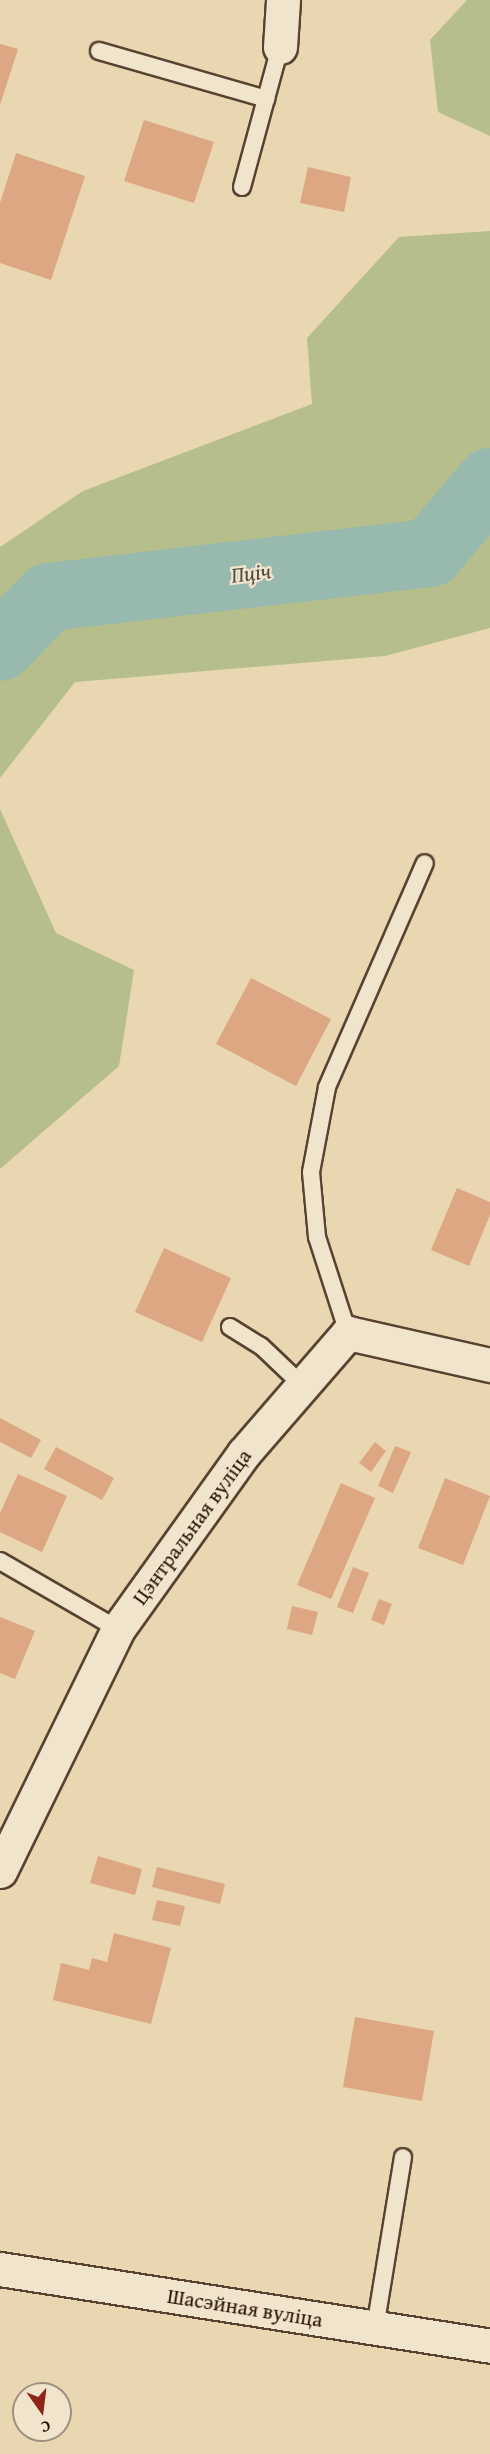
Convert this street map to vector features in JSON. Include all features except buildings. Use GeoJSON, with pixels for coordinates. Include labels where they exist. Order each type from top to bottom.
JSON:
{"type":"FeatureCollection","features":[{"type":"Feature","properties":{"kind":"street"},"geometry":{"type":"LineString","coordinates":[[280,47],[283,0]]}},
{"type":"Feature","properties":{"kind":"street"},"geometry":{"type":"LineString","coordinates":[[348,1333],[490,1365]]}},
{"type":"Feature","properties":{"kind":"street","name":"Цэнтральная вуліца"},"geometry":{"type":"LineString","coordinates":[[0,1871],[118,1629],[244,1453],[348,1333]]}},
{"type":"Feature","properties":{"kind":"street","name":"Шасэйная вуліца"},"geometry":{"type":"LineString","coordinates":[[0,2269],[490,2346]]}},
{"type":"Feature","properties":{"kind":"lane"},"geometry":{"type":"LineString","coordinates":[[242,187],[280,47]]}},
{"type":"Feature","properties":{"kind":"lane"},"geometry":{"type":"LineString","coordinates":[[99,51],[266,99]]}},
{"type":"Feature","properties":{"kind":"lane"},"geometry":{"type":"LineString","coordinates":[[348,1333],[317,1237],[311,1172],[327,1087],[425,863]]}},
{"type":"Feature","properties":{"kind":"lane"},"geometry":{"type":"LineString","coordinates":[[230,1327],[261,1346],[302,1385]]}},
{"type":"Feature","properties":{"kind":"lane"},"geometry":{"type":"LineString","coordinates":[[0,1561],[118,1629]]}},
{"type":"Feature","properties":{"kind":"lane"},"geometry":{"type":"LineString","coordinates":[[375,2328],[403,2157]]}},
{"type":"Feature","properties":{"kind":"green space"},"geometry":{"type":"Polygon","coordinates":[[[467,0],[490,0],[490,136],[438,112],[430,40],[467,0]]]}},
{"type":"Feature","properties":{"kind":"green space"},"geometry":{"type":"Polygon","coordinates":[[[490,231],[490,628],[385,656],[75,682],[0,778],[0,547],[83,491],[312,404],[307,338],[399,237],[490,231]]]}},
{"type":"Feature","properties":{"kind":"green space"},"geometry":{"type":"Polygon","coordinates":[[[0,809],[56,933],[134,970],[119,1066],[0,1169],[0,809]]]}},
{"type":"Feature","properties":{"kind":"waterway","name":"Пціч"},"geometry":{"type":"LineString","coordinates":[[0,647],[49,597],[430,553],[490,482]]}}]}
